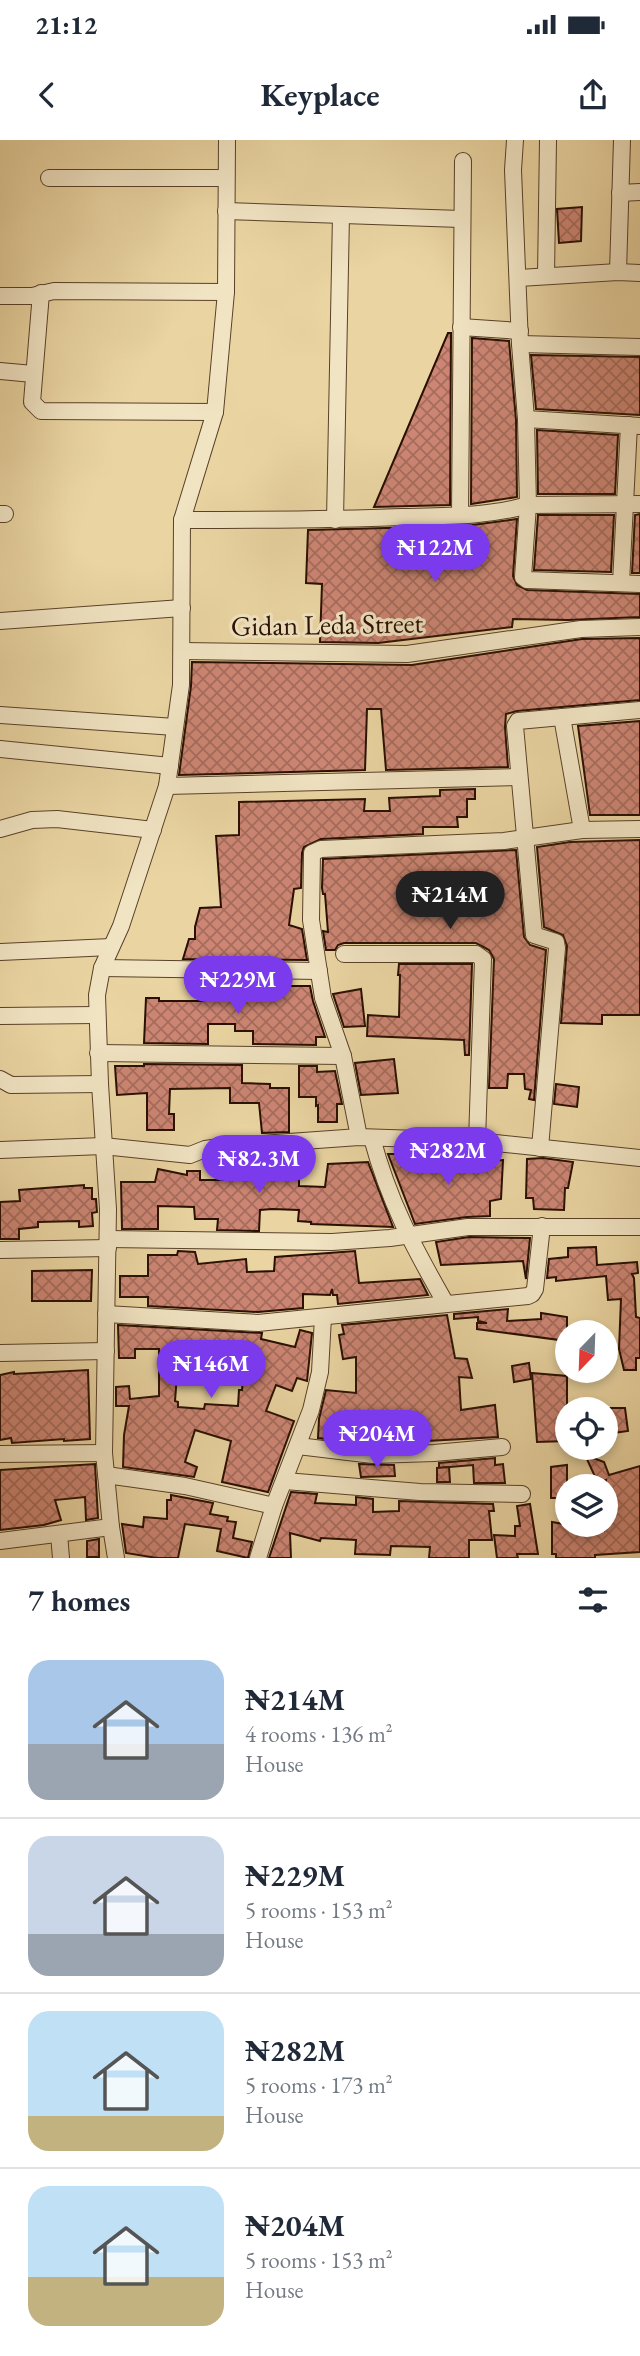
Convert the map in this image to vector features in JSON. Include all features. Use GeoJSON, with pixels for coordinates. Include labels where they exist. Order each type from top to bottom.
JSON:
{"type":"FeatureCollection","features":[{"type":"Feature","properties":{"kind":"street"},"geometry":{"type":"LineString","coordinates":[[117,1558],[111,1527],[104,1453],[108,1209],[96,1015],[102,968],[121,926],[167,786],[170,766],[181,685],[182,520],[215,412],[226,292],[227,140]]}},
{"type":"Feature","properties":{"kind":"street"},"geometry":{"type":"LineString","coordinates":[[515,140],[513,170],[528,505],[523,579],[640,584]]}},
{"type":"Feature","properties":{"kind":"street"},"geometry":{"type":"LineString","coordinates":[[546,276],[548,140]]}},
{"type":"Feature","properties":{"kind":"street"},"geometry":{"type":"LineString","coordinates":[[618,272],[622,140]]}},
{"type":"Feature","properties":{"kind":"street"},"geometry":{"type":"LineString","coordinates":[[460,515],[463,161]]}},
{"type":"Feature","properties":{"kind":"street"},"geometry":{"type":"LineString","coordinates":[[49,178],[226,178]]}},
{"type":"Feature","properties":{"kind":"street"},"geometry":{"type":"LineString","coordinates":[[620,192],[640,192]]}},
{"type":"Feature","properties":{"kind":"street"},"geometry":{"type":"LineString","coordinates":[[226,211],[461,219]]}},
{"type":"Feature","properties":{"kind":"street"},"geometry":{"type":"LineString","coordinates":[[335,520],[341,215]]}},
{"type":"Feature","properties":{"kind":"street"},"geometry":{"type":"LineString","coordinates":[[519,278],[640,272]]}},
{"type":"Feature","properties":{"kind":"street"},"geometry":{"type":"LineString","coordinates":[[0,296],[32,296],[54,291],[226,292]]}},
{"type":"Feature","properties":{"kind":"street"},"geometry":{"type":"LineString","coordinates":[[41,293],[32,402],[41,411],[215,412]]}},
{"type":"Feature","properties":{"kind":"street"},"geometry":{"type":"LineString","coordinates":[[461,327],[520,337],[640,347]]}},
{"type":"Feature","properties":{"kind":"street"},"geometry":{"type":"LineString","coordinates":[[0,371],[33,374]]}},
{"type":"Feature","properties":{"kind":"street"},"geometry":{"type":"LineString","coordinates":[[526,419],[634,426],[633,504],[621,583]]}},
{"type":"Feature","properties":{"kind":"street"},"geometry":{"type":"LineString","coordinates":[[182,520],[335,520],[460,515],[511,510],[528,505],[633,504]]}},
{"type":"Feature","properties":{"kind":"street"},"geometry":{"type":"LineString","coordinates":[[0,621],[181,608]]}},
{"type":"Feature","properties":{"kind":"street","name":"Gidan Leda Street"},"geometry":{"type":"LineString","coordinates":[[182,652],[407,654],[581,629],[640,627]]}},
{"type":"Feature","properties":{"kind":"street"},"geometry":{"type":"LineString","coordinates":[[540,1148],[557,948],[556,942],[551,939],[534,935],[519,778],[517,723],[640,710]]}},
{"type":"Feature","properties":{"kind":"street"},"geometry":{"type":"LineString","coordinates":[[0,715],[175,727]]}},
{"type":"Feature","properties":{"kind":"street"},"geometry":{"type":"LineString","coordinates":[[562,717],[582,830]]}},
{"type":"Feature","properties":{"kind":"street"},"geometry":{"type":"LineString","coordinates":[[0,749],[170,766]]}},
{"type":"Feature","properties":{"kind":"street"},"geometry":{"type":"LineString","coordinates":[[167,786],[519,778]]}},
{"type":"Feature","properties":{"kind":"street"},"geometry":{"type":"LineString","coordinates":[[0,829],[32,820],[57,819],[153,830]]}},
{"type":"Feature","properties":{"kind":"street"},"geometry":{"type":"LineString","coordinates":[[446,1304],[407,1235],[365,1137],[343,1056],[323,998],[312,919],[312,853],[482,843],[582,830],[640,829]]}},
{"type":"Feature","properties":{"kind":"street"},"geometry":{"type":"LineString","coordinates":[[0,952],[111,947]]}},
{"type":"Feature","properties":{"kind":"street"},"geometry":{"type":"LineString","coordinates":[[344,954],[481,956],[482,1034],[477,1141]]}},
{"type":"Feature","properties":{"kind":"street"},"geometry":{"type":"LineString","coordinates":[[102,968],[319,971]]}},
{"type":"Feature","properties":{"kind":"street"},"geometry":{"type":"LineString","coordinates":[[0,1016],[96,1015]]}},
{"type":"Feature","properties":{"kind":"street"},"geometry":{"type":"LineString","coordinates":[[98,1053],[343,1056]]}},
{"type":"Feature","properties":{"kind":"street"},"geometry":{"type":"LineString","coordinates":[[0,1079],[11,1085],[100,1084]]}},
{"type":"Feature","properties":{"kind":"street"},"geometry":{"type":"LineString","coordinates":[[0,1150],[103,1146],[190,1155],[220,1147],[365,1137],[477,1141],[640,1158]]}},
{"type":"Feature","properties":{"kind":"street"},"geometry":{"type":"LineString","coordinates":[[106,1314],[258,1323],[533,1294],[542,1226]]}},
{"type":"Feature","properties":{"kind":"street"},"geometry":{"type":"LineString","coordinates":[[0,1250],[108,1243],[332,1242],[468,1227],[640,1227]]}},
{"type":"Feature","properties":{"kind":"street"},"geometry":{"type":"LineString","coordinates":[[258,1558],[274,1506],[311,1409],[320,1372],[323,1317]]}},
{"type":"Feature","properties":{"kind":"street"},"geometry":{"type":"LineString","coordinates":[[0,1353],[106,1350]]}},
{"type":"Feature","properties":{"kind":"street"},"geometry":{"type":"LineString","coordinates":[[298,1446],[373,1454],[434,1453],[502,1447]]}},
{"type":"Feature","properties":{"kind":"street"},"geometry":{"type":"LineString","coordinates":[[0,1454],[104,1453]]}},
{"type":"Feature","properties":{"kind":"street"},"geometry":{"type":"LineString","coordinates":[[106,1475],[185,1486],[274,1506]]}},
{"type":"Feature","properties":{"kind":"street"},"geometry":{"type":"LineString","coordinates":[[285,1481],[419,1492],[522,1494]]}},
{"type":"Feature","properties":{"kind":"street"},"geometry":{"type":"LineString","coordinates":[[0,1541],[111,1527]]}},
{"type":"Feature","properties":{"kind":"street"},"geometry":{"type":"LineString","coordinates":[[59,1534],[61,1558]]}},
{"type":"Feature","properties":{"kind":"building"},"geometry":{"type":"Polygon","coordinates":[[[582,207],[581,241],[559,243],[557,209],[582,207]]]}},
{"type":"Feature","properties":{"kind":"building"},"geometry":{"type":"Polygon","coordinates":[[[448,333],[451,333],[450,505],[374,507],[448,333]]]}},
{"type":"Feature","properties":{"kind":"building"},"geometry":{"type":"Polygon","coordinates":[[[472,338],[509,341],[516,420],[517,497],[471,504],[472,338]]]}},
{"type":"Feature","properties":{"kind":"building"},"geometry":{"type":"Polygon","coordinates":[[[531,355],[640,357],[640,415],[536,409],[531,355]]]}},
{"type":"Feature","properties":{"kind":"building"},"geometry":{"type":"Polygon","coordinates":[[[537,430],[618,435],[615,494],[538,494],[537,430]]]}},
{"type":"Feature","properties":{"kind":"building"},"geometry":{"type":"Polygon","coordinates":[[[640,514],[640,573],[632,573],[635,515],[640,514]]]}},
{"type":"Feature","properties":{"kind":"building"},"geometry":{"type":"Polygon","coordinates":[[[538,515],[614,515],[611,572],[534,570],[538,515]]]}},
{"type":"Feature","properties":{"kind":"building"},"geometry":{"type":"Polygon","coordinates":[[[517,519],[513,576],[517,585],[527,590],[640,594],[640,617],[513,619],[512,627],[378,643],[320,642],[322,584],[306,583],[308,530],[465,526],[517,519]]]}},
{"type":"Feature","properties":{"kind":"building"},"geometry":{"type":"Polygon","coordinates":[[[640,638],[640,700],[506,714],[508,767],[386,770],[381,709],[367,709],[365,770],[179,775],[192,662],[412,665],[582,639],[640,638]]]}},
{"type":"Feature","properties":{"kind":"building"},"geometry":{"type":"Polygon","coordinates":[[[640,721],[640,815],[590,815],[578,726],[640,721]]]}},
{"type":"Feature","properties":{"kind":"building"},"geometry":{"type":"Polygon","coordinates":[[[475,789],[475,799],[467,799],[467,817],[457,817],[458,827],[423,827],[423,834],[321,839],[304,847],[301,888],[294,889],[289,925],[302,929],[307,960],[183,959],[189,939],[195,939],[200,908],[221,907],[216,836],[239,835],[239,802],[365,799],[364,811],[390,811],[389,798],[440,796],[440,790],[475,789]]]}},
{"type":"Feature","properties":{"kind":"building"},"geometry":{"type":"Polygon","coordinates":[[[640,840],[640,1015],[602,1015],[602,1024],[561,1023],[567,946],[563,935],[544,927],[537,847],[570,842],[640,840]]]}},
{"type":"Feature","properties":{"kind":"building"},"geometry":{"type":"Polygon","coordinates":[[[516,850],[524,937],[530,945],[546,950],[534,1100],[529,1099],[531,1090],[525,1089],[524,1074],[508,1074],[507,1088],[489,1088],[494,959],[489,950],[476,943],[344,943],[338,945],[335,950],[326,950],[323,931],[328,932],[325,894],[322,888],[323,859],[516,850]]]}},
{"type":"Feature","properties":{"kind":"building"},"geometry":{"type":"Polygon","coordinates":[[[399,964],[472,964],[469,1055],[465,1055],[464,1040],[367,1036],[368,1015],[399,1017],[399,964]]]}},
{"type":"Feature","properties":{"kind":"building"},"geometry":{"type":"Polygon","coordinates":[[[220,986],[310,986],[325,1037],[316,1037],[316,1045],[253,1044],[253,1031],[235,1031],[235,1024],[208,1024],[208,1044],[144,1043],[146,998],[159,998],[159,1001],[220,1001],[220,986]]]}},
{"type":"Feature","properties":{"kind":"building"},"geometry":{"type":"Polygon","coordinates":[[[361,989],[365,1026],[344,1027],[333,994],[361,989]]]}},
{"type":"Feature","properties":{"kind":"building"},"geometry":{"type":"Polygon","coordinates":[[[394,1059],[398,1093],[361,1095],[355,1063],[394,1059]]]}},
{"type":"Feature","properties":{"kind":"building"},"geometry":{"type":"Polygon","coordinates":[[[242,1065],[242,1083],[289,1088],[289,1132],[262,1133],[259,1103],[230,1103],[230,1088],[170,1089],[169,1114],[174,1114],[174,1130],[147,1130],[147,1093],[117,1095],[115,1066],[242,1065]]]}},
{"type":"Feature","properties":{"kind":"building"},"geometry":{"type":"Polygon","coordinates":[[[299,1066],[317,1066],[317,1072],[335,1071],[342,1104],[337,1104],[337,1122],[318,1122],[316,1097],[299,1097],[299,1066]]]}},
{"type":"Feature","properties":{"kind":"building"},"geometry":{"type":"Polygon","coordinates":[[[556,1084],[579,1087],[577,1107],[554,1104],[556,1084]]]}},
{"type":"Feature","properties":{"kind":"building"},"geometry":{"type":"Polygon","coordinates":[[[289,1153],[289,1156],[294,1156],[293,1174],[299,1175],[299,1186],[325,1187],[328,1164],[368,1162],[393,1227],[311,1224],[298,1221],[299,1210],[272,1209],[260,1210],[259,1231],[217,1230],[218,1219],[195,1219],[194,1207],[158,1206],[158,1229],[122,1229],[121,1182],[155,1182],[158,1169],[187,1175],[187,1171],[200,1171],[200,1180],[223,1180],[224,1157],[289,1153]]]}},
{"type":"Feature","properties":{"kind":"building"},"geometry":{"type":"Polygon","coordinates":[[[388,1154],[466,1158],[466,1162],[503,1160],[501,1199],[490,1201],[490,1216],[415,1224],[388,1154]]]}},
{"type":"Feature","properties":{"kind":"building"},"geometry":{"type":"Polygon","coordinates":[[[527,1159],[573,1162],[568,1188],[565,1188],[564,1210],[534,1209],[533,1198],[526,1198],[527,1159]]]}},
{"type":"Feature","properties":{"kind":"building"},"geometry":{"type":"Polygon","coordinates":[[[84,1185],[84,1188],[92,1188],[92,1199],[96,1199],[97,1212],[92,1213],[93,1226],[79,1227],[79,1221],[38,1222],[38,1227],[19,1229],[19,1239],[0,1239],[0,1202],[20,1201],[19,1190],[84,1185]]]}},
{"type":"Feature","properties":{"kind":"building"},"geometry":{"type":"Polygon","coordinates":[[[469,1237],[530,1238],[526,1279],[523,1261],[441,1265],[436,1242],[469,1237]]]}},
{"type":"Feature","properties":{"kind":"building"},"geometry":{"type":"Polygon","coordinates":[[[596,1247],[597,1265],[637,1262],[638,1273],[632,1274],[636,1317],[640,1318],[640,1358],[636,1358],[636,1370],[624,1370],[619,1349],[621,1299],[608,1300],[606,1276],[556,1281],[556,1277],[547,1278],[549,1259],[568,1257],[568,1248],[596,1247]]]}},
{"type":"Feature","properties":{"kind":"building"},"geometry":{"type":"Polygon","coordinates":[[[178,1251],[195,1252],[198,1264],[246,1259],[247,1272],[274,1271],[275,1257],[355,1251],[359,1283],[420,1279],[428,1295],[338,1304],[337,1295],[333,1295],[332,1289],[330,1295],[303,1294],[303,1308],[258,1312],[148,1306],[148,1297],[120,1297],[120,1276],[148,1276],[148,1255],[177,1255],[178,1251]]]}},
{"type":"Feature","properties":{"kind":"building"},"geometry":{"type":"Polygon","coordinates":[[[92,1270],[91,1301],[32,1301],[32,1271],[92,1270]]]}},
{"type":"Feature","properties":{"kind":"building"},"geometry":{"type":"Polygon","coordinates":[[[508,1309],[507,1321],[541,1319],[541,1313],[567,1317],[567,1320],[555,1320],[555,1339],[477,1329],[477,1323],[487,1323],[478,1321],[478,1317],[454,1319],[454,1314],[508,1309]]]}},
{"type":"Feature","properties":{"kind":"building"},"geometry":{"type":"Polygon","coordinates":[[[447,1315],[455,1358],[467,1359],[472,1378],[459,1377],[461,1410],[495,1405],[498,1437],[373,1444],[318,1438],[319,1419],[326,1390],[356,1393],[356,1357],[343,1359],[339,1335],[344,1334],[342,1325],[447,1315]]]}},
{"type":"Feature","properties":{"kind":"building"},"geometry":{"type":"Polygon","coordinates":[[[118,1325],[262,1333],[261,1339],[295,1347],[300,1330],[312,1333],[307,1381],[297,1378],[292,1391],[276,1385],[266,1411],[294,1421],[268,1492],[222,1482],[231,1441],[195,1430],[185,1462],[197,1467],[194,1477],[123,1467],[124,1435],[129,1406],[116,1406],[116,1387],[129,1386],[130,1399],[159,1396],[159,1349],[135,1349],[135,1358],[119,1358],[118,1325]],[[221,1364],[220,1373],[208,1371],[207,1374],[177,1375],[175,1401],[178,1402],[178,1407],[204,1409],[205,1404],[238,1406],[244,1366],[221,1364]]]}},
{"type":"Feature","properties":{"kind":"building"},"geometry":{"type":"Polygon","coordinates":[[[529,1363],[531,1379],[514,1382],[512,1366],[529,1363]]]}},
{"type":"Feature","properties":{"kind":"building"},"geometry":{"type":"Polygon","coordinates":[[[88,1370],[90,1439],[12,1443],[11,1438],[0,1440],[0,1375],[14,1372],[88,1370]]]}},
{"type":"Feature","properties":{"kind":"building"},"geometry":{"type":"Polygon","coordinates":[[[532,1373],[555,1375],[555,1383],[567,1383],[567,1397],[555,1397],[555,1441],[537,1442],[532,1373]]]}},
{"type":"Feature","properties":{"kind":"building"},"geometry":{"type":"Polygon","coordinates":[[[618,1408],[625,1408],[628,1431],[618,1432],[618,1408]]]}},
{"type":"Feature","properties":{"kind":"building"},"geometry":{"type":"Polygon","coordinates":[[[495,1458],[495,1465],[503,1464],[505,1483],[474,1483],[473,1465],[439,1468],[439,1463],[495,1458]]]}},
{"type":"Feature","properties":{"kind":"building"},"geometry":{"type":"Polygon","coordinates":[[[587,1460],[604,1462],[609,1474],[594,1474],[587,1460]]]}},
{"type":"Feature","properties":{"kind":"building"},"geometry":{"type":"Polygon","coordinates":[[[95,1464],[98,1518],[86,1520],[85,1497],[55,1500],[61,1520],[44,1525],[0,1530],[0,1470],[95,1464]]]}},
{"type":"Feature","properties":{"kind":"building"},"geometry":{"type":"Polygon","coordinates":[[[359,1464],[394,1465],[395,1476],[361,1477],[359,1464]]]}},
{"type":"Feature","properties":{"kind":"building"},"geometry":{"type":"Polygon","coordinates":[[[567,1465],[567,1474],[555,1474],[555,1498],[551,1498],[551,1467],[567,1465]]]}},
{"type":"Feature","properties":{"kind":"building"},"geometry":{"type":"Polygon","coordinates":[[[640,1466],[640,1552],[595,1555],[595,1558],[556,1558],[556,1554],[552,1554],[552,1522],[555,1523],[555,1537],[618,1537],[618,1474],[612,1474],[640,1466]]]}},
{"type":"Feature","properties":{"kind":"building"},"geometry":{"type":"Polygon","coordinates":[[[449,1467],[450,1482],[437,1482],[437,1468],[449,1467]]]}},
{"type":"Feature","properties":{"kind":"building"},"geometry":{"type":"Polygon","coordinates":[[[291,1492],[317,1494],[315,1503],[356,1505],[356,1497],[373,1499],[373,1512],[399,1511],[399,1501],[493,1504],[494,1511],[489,1511],[492,1540],[469,1540],[469,1558],[429,1558],[430,1547],[391,1546],[390,1555],[355,1554],[356,1540],[321,1538],[320,1541],[290,1533],[291,1558],[269,1558],[291,1492]]]}},
{"type":"Feature","properties":{"kind":"building"},"geometry":{"type":"Polygon","coordinates":[[[171,1495],[213,1503],[210,1514],[228,1517],[227,1521],[236,1522],[233,1538],[252,1542],[248,1558],[217,1551],[221,1529],[185,1524],[178,1558],[126,1553],[122,1524],[143,1527],[144,1517],[167,1519],[167,1500],[171,1500],[171,1495]]]}},
{"type":"Feature","properties":{"kind":"building"},"geometry":{"type":"Polygon","coordinates":[[[530,1504],[538,1554],[497,1558],[494,1535],[515,1536],[515,1526],[520,1526],[517,1506],[530,1504]]]}},
{"type":"Feature","properties":{"kind":"building"},"geometry":{"type":"Polygon","coordinates":[[[99,1539],[99,1557],[87,1557],[87,1541],[99,1539]]]}}]}
